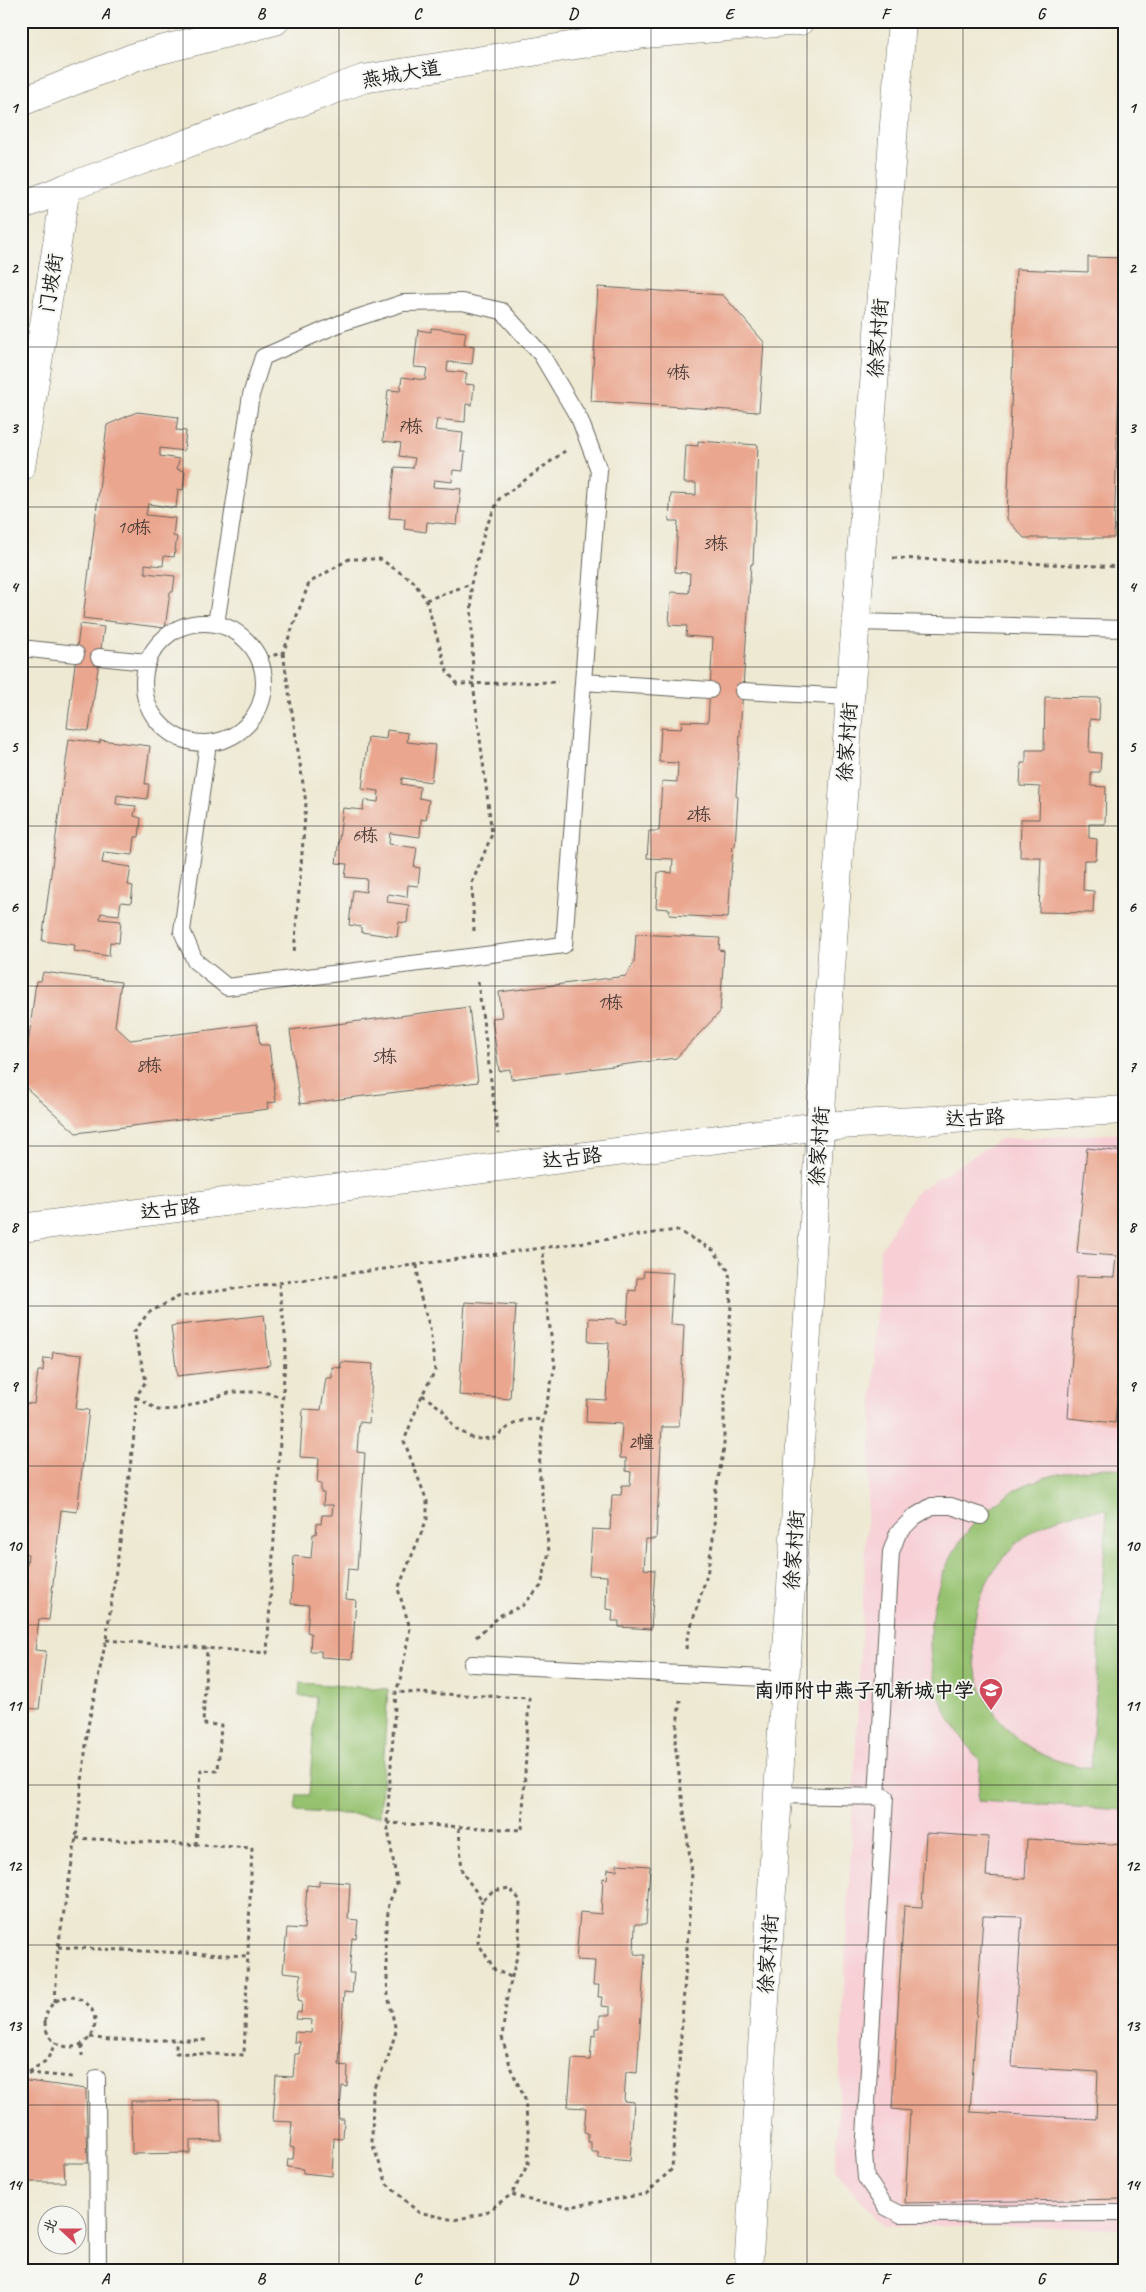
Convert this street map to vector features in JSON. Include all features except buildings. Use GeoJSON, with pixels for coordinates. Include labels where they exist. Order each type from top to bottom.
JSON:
{"type":"FeatureCollection","features":[{"type":"Feature","properties":{"kind":"street"},"geometry":{"type":"LineString","coordinates":[[21,102],[137,56],[275,21]]}},
{"type":"Feature","properties":{"kind":"street","name":"燕城大道"},"geometry":{"type":"LineString","coordinates":[[21,206],[363,79],[645,34],[800,21]]}},
{"type":"Feature","properties":{"kind":"street","name":"徐家村街"},"geometry":{"type":"LineString","coordinates":[[748,2271],[820,1126],[850,697],[902,21]]}},
{"type":"Feature","properties":{"kind":"street","name":"门坡街"},"geometry":{"type":"LineString","coordinates":[[21,467],[66,188]]}},
{"type":"Feature","properties":{"kind":"street","name":"达古路"},"geometry":{"type":"LineString","coordinates":[[21,1228],[820,1126],[1125,1110]]}},
{"type":"Feature","properties":{"kind":"lane"},"geometry":{"type":"LineString","coordinates":[[208,743],[182,932],[195,962],[227,987],[564,945],[599,470],[580,420],[542,354],[502,311],[462,302],[404,303],[341,323],[263,357],[251,395],[216,624]]}},
{"type":"Feature","properties":{"kind":"lane"},"geometry":{"type":"LineString","coordinates":[[857,622],[1125,629]]}},
{"type":"Feature","properties":{"kind":"lane"},"geometry":{"type":"LineString","coordinates":[[216,624],[232,630],[245,639],[258,659],[262,668],[264,684],[261,702],[253,718],[240,731],[225,739],[208,743],[190,742],[175,736],[161,726],[151,712],[145,696],[144,679],[148,662],[156,648],[168,635],[182,627],[216,624]]}},
{"type":"Feature","properties":{"kind":"lane"},"geometry":{"type":"LineString","coordinates":[[21,648],[76,654]]}},
{"type":"Feature","properties":{"kind":"lane"},"geometry":{"type":"LineString","coordinates":[[99,657],[148,662]]}},
{"type":"Feature","properties":{"kind":"lane"},"geometry":{"type":"LineString","coordinates":[[583,682],[710,690]]}},
{"type":"Feature","properties":{"kind":"lane"},"geometry":{"type":"LineString","coordinates":[[743,691],[850,697]]}},
{"type":"Feature","properties":{"kind":"lane"},"geometry":{"type":"LineString","coordinates":[[877,1797],[891,1552],[898,1533],[914,1517],[932,1506],[951,1506],[981,1516]]}},
{"type":"Feature","properties":{"kind":"lane"},"geometry":{"type":"LineString","coordinates":[[472,1664],[786,1679]]}},
{"type":"Feature","properties":{"kind":"lane"},"geometry":{"type":"LineString","coordinates":[[778,1794],[884,1797],[864,2154],[866,2178],[886,2207],[900,2214],[1125,2213]]}},
{"type":"Feature","properties":{"kind":"lane"},"geometry":{"type":"LineString","coordinates":[[96,2078],[98,2271]]}},
{"type":"Feature","properties":{"kind":"path"},"geometry":{"type":"LineString","coordinates":[[502,1167],[474,956],[472,883],[492,834],[473,683],[471,584],[486,530],[498,498],[586,436]]}},
{"type":"Feature","properties":{"kind":"path"},"geometry":{"type":"LineString","coordinates":[[862,557],[1125,567]]}},
{"type":"Feature","properties":{"kind":"path"},"geometry":{"type":"LineString","coordinates":[[292,979],[306,803],[282,654],[309,583],[349,559],[380,559],[413,581],[426,600],[447,670],[457,684],[583,682]]}},
{"type":"Feature","properties":{"kind":"path"},"geometry":{"type":"LineString","coordinates":[[426,600],[471,584]]}},
{"type":"Feature","properties":{"kind":"path"},"geometry":{"type":"LineString","coordinates":[[258,659],[282,654]]}},
{"type":"Feature","properties":{"kind":"path"},"geometry":{"type":"LineString","coordinates":[[55,2002],[58,1947],[76,1838],[88,1726],[106,1640],[126,1500],[135,1427],[136,1397],[146,1380],[134,1332],[148,1313],[180,1296],[677,1230],[713,1250],[729,1271],[731,1306],[724,1406],[724,1448],[715,1495],[714,1532],[707,1575],[687,1640],[675,1744],[692,1873],[672,2169],[646,2194],[568,2207],[525,2199],[512,2194]]}},
{"type":"Feature","properties":{"kind":"path"},"geometry":{"type":"LineString","coordinates":[[467,1695],[476,1636],[501,1615],[522,1606],[541,1586],[549,1552],[539,1469],[543,1420],[555,1366],[545,1291],[543,1248]]}},
{"type":"Feature","properties":{"kind":"path"},"geometry":{"type":"LineString","coordinates":[[417,1265],[420,1295],[430,1328],[435,1371],[422,1395],[404,1441],[427,1501],[427,1519],[398,1589],[410,1628],[396,1692],[387,1823],[397,1884],[389,1903],[385,1940],[388,1996],[396,2031],[387,2061],[372,2089],[372,2143],[387,2184],[418,2212],[454,2220],[485,2213],[512,2194],[528,2164],[530,2142],[525,2099],[511,2069],[502,2037],[507,1997],[519,1948],[520,1900],[509,1888],[493,1891],[482,1900]]}},
{"type":"Feature","properties":{"kind":"path"},"geometry":{"type":"LineString","coordinates":[[106,1640],[267,1653],[286,1342],[279,1283]]}},
{"type":"Feature","properties":{"kind":"path"},"geometry":{"type":"LineString","coordinates":[[136,1397],[158,1410],[179,1409],[232,1392],[264,1392],[284,1398]]}},
{"type":"Feature","properties":{"kind":"path"},"geometry":{"type":"LineString","coordinates":[[422,1395],[442,1409],[455,1428],[474,1439],[495,1438],[508,1426],[528,1418],[543,1420]]}},
{"type":"Feature","properties":{"kind":"path"},"geometry":{"type":"LineString","coordinates":[[196,1845],[201,1770],[218,1771],[221,1725],[203,1724],[208,1648]]}},
{"type":"Feature","properties":{"kind":"path"},"geometry":{"type":"LineString","coordinates":[[387,1823],[522,1830],[530,1698],[396,1692]]}},
{"type":"Feature","properties":{"kind":"path"},"geometry":{"type":"LineString","coordinates":[[459,1828],[462,1872],[482,1900],[478,1943],[495,1970],[513,1978]]}},
{"type":"Feature","properties":{"kind":"path"},"geometry":{"type":"LineString","coordinates":[[76,1838],[252,1848],[244,2055],[176,2053],[176,2040]]}},
{"type":"Feature","properties":{"kind":"path"},"geometry":{"type":"LineString","coordinates":[[58,1947],[248,1956]]}},
{"type":"Feature","properties":{"kind":"path"},"geometry":{"type":"LineString","coordinates":[[73,1996],[83,2000],[91,2007],[95,2016],[95,2028],[90,2037],[82,2044],[71,2047],[50,2038],[45,2027],[46,2015],[55,2002],[61,1998],[73,1996]]}},
{"type":"Feature","properties":{"kind":"path"},"geometry":{"type":"LineString","coordinates":[[90,2037],[109,2040],[208,2040]]}},
{"type":"Feature","properties":{"kind":"path"},"geometry":{"type":"LineString","coordinates":[[56,2042],[46,2060],[28,2073],[75,2077]]}},
{"type":"Feature","properties":{"kind":"path"},"geometry":{"type":"LineString","coordinates":[[82,2044],[83,2061]]}},
{"type":"Feature","properties":{"kind":"shaded area","name":"南师附中燕子矶新城中学"},"geometry":{"type":"Polygon","coordinates":[[[1125,1133],[1125,2229],[884,2226],[835,2172],[880,1250],[916,1192],[1000,1139],[1125,1133]]]}},
{"type":"Feature","properties":{"kind":"green space"},"geometry":{"type":"Polygon","coordinates":[[[1125,1469],[1125,1810],[978,1801],[980,1761],[962,1738],[947,1714],[935,1683],[930,1650],[932,1616],[939,1584],[953,1553],[972,1526],[996,1503],[1025,1485],[1046,1477],[1067,1472],[1125,1469]],[[1107,1510],[1079,1513],[1058,1518],[1018,1542],[994,1569],[979,1601],[973,1636],[976,1671],[989,1704],[1011,1733],[1043,1755],[1054,1760],[1091,1768],[1107,1510]]]}},
{"type":"Feature","properties":{"kind":"green space"},"geometry":{"type":"Polygon","coordinates":[[[300,1683],[388,1689],[380,1816],[295,1811],[297,1795],[309,1795],[316,1697],[299,1696],[300,1683]]]}},
{"type":"Feature","properties":{"kind":"place","name":"南师附中燕子矶新城中学"},"geometry":{"type":"Point","coordinates":[991,1711]}}]}
